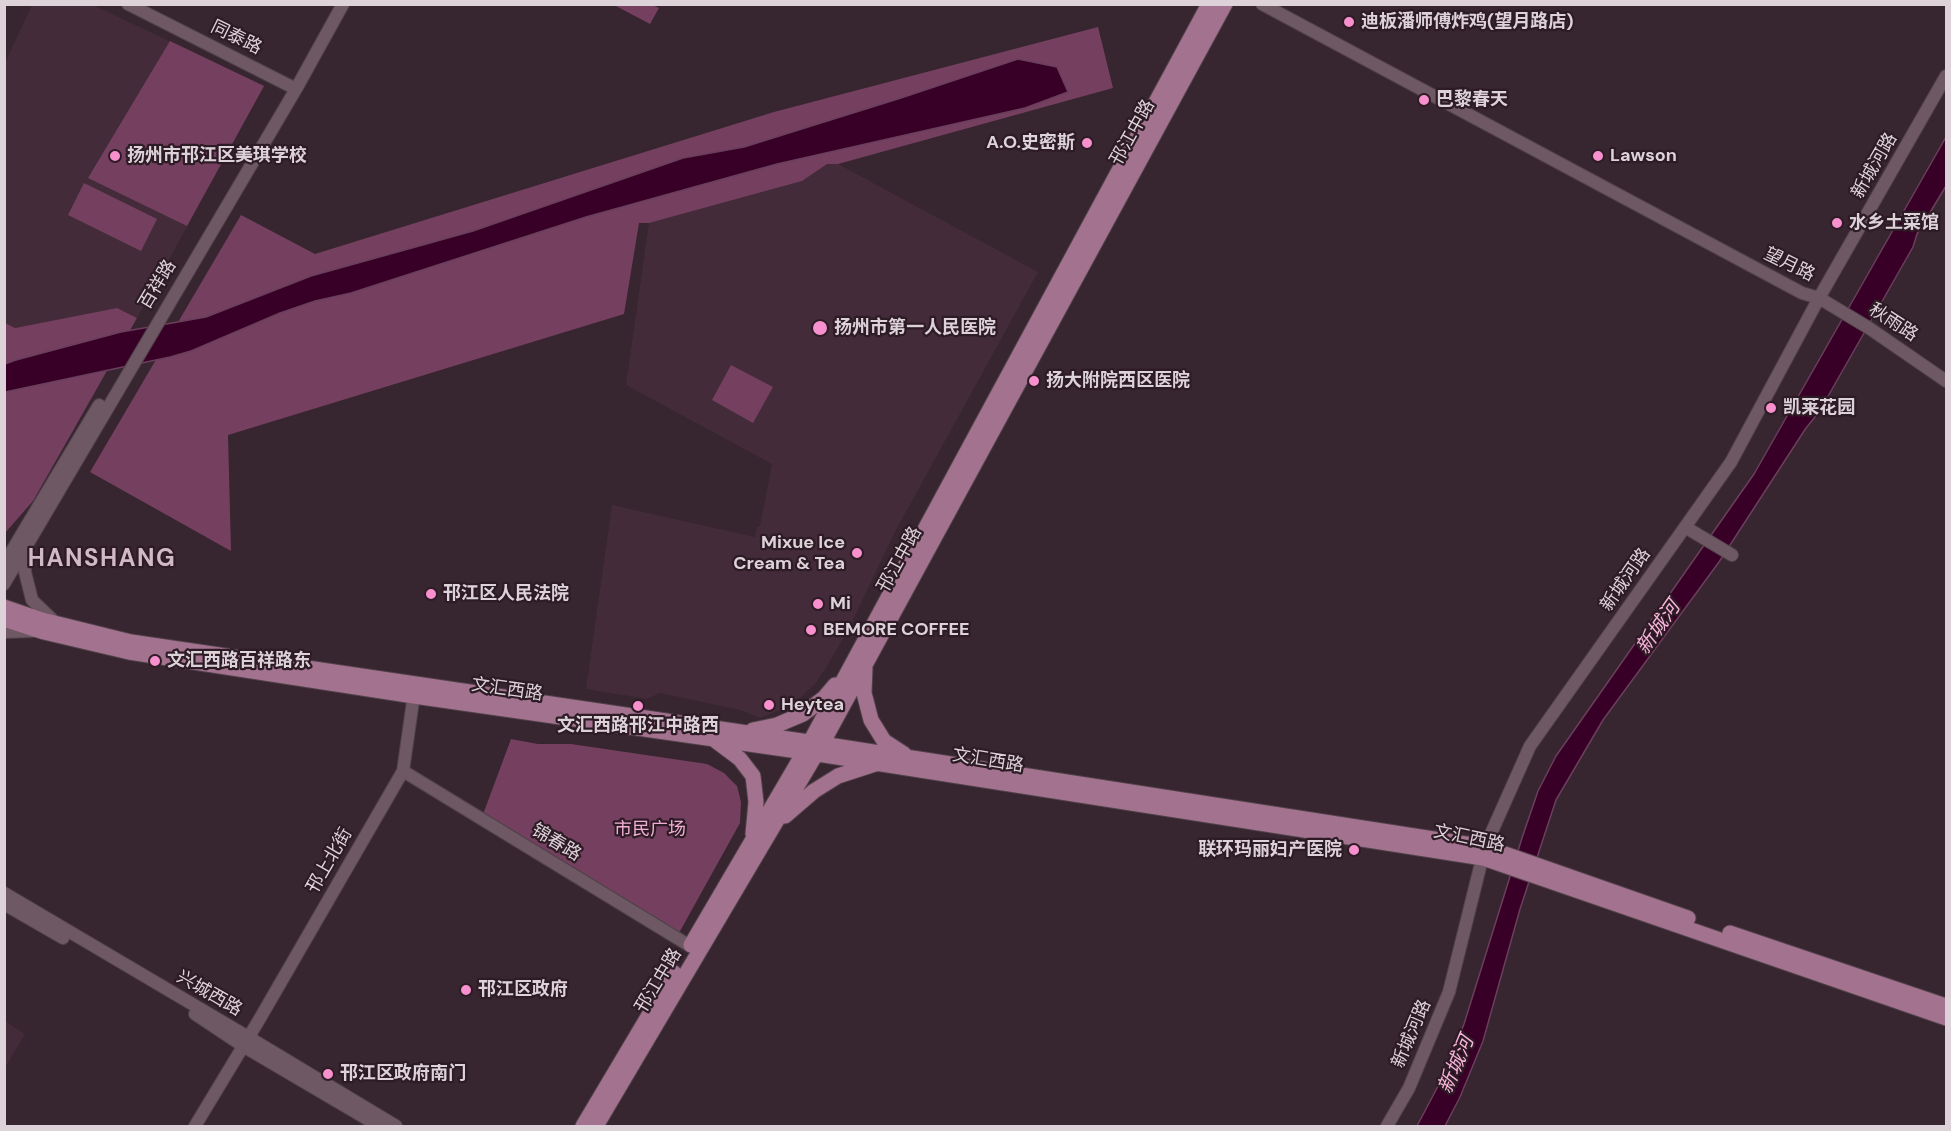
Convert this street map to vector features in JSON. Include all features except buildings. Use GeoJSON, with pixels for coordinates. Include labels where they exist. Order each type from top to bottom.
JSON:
{"type":"FeatureCollection","features":[{"type":"Feature","properties":{"kind":"main road","name":"邗江中路"},"geometry":{"type":"LineString","coordinates":[[860,662],[1209,4]]}},
{"type":"Feature","properties":{"kind":"main road","name":"邗江中路"},"geometry":{"type":"LineString","coordinates":[[596,1126],[776,823],[813,748],[860,662],[1225,4]]}},
{"type":"Feature","properties":{"kind":"main road","name":"文汇西路"},"geometry":{"type":"LineString","coordinates":[[4,607],[51,628]]}},
{"type":"Feature","properties":{"kind":"main road","name":"文汇西路"},"geometry":{"type":"LineString","coordinates":[[4,619],[713,739],[909,757],[1484,853],[1947,1006]]}},
{"type":"Feature","properties":{"kind":"main road"},"geometry":{"type":"LineString","coordinates":[[742,732],[777,725],[803,714],[824,698],[860,662]]}},
{"type":"Feature","properties":{"kind":"main road"},"geometry":{"type":"LineString","coordinates":[[860,662],[864,693],[871,720],[884,741],[909,757]]}},
{"type":"Feature","properties":{"kind":"main road","name":"文汇西路"},"geometry":{"type":"LineString","coordinates":[[415,690],[742,732],[878,763],[1484,853]]}},
{"type":"Feature","properties":{"kind":"main road"},"geometry":{"type":"LineString","coordinates":[[713,739],[740,759],[753,776],[756,802],[753,839]]}},
{"type":"Feature","properties":{"kind":"main road","name":"邗江中路"},"geometry":{"type":"LineString","coordinates":[[583,1126],[753,839],[813,748]]}},
{"type":"Feature","properties":{"kind":"main road"},"geometry":{"type":"LineString","coordinates":[[776,823],[814,791],[838,776],[878,763]]}},
{"type":"Feature","properties":{"kind":"main road","name":"文汇西路"},"geometry":{"type":"LineString","coordinates":[[1540,872],[1947,1018]]}},
{"type":"Feature","properties":{"kind":"street","name":"同泰路"},"geometry":{"type":"LineString","coordinates":[[128,4],[293,87]]}},
{"type":"Feature","properties":{"kind":"street","name":"百祥路"},"geometry":{"type":"LineString","coordinates":[[293,87],[336,4]]}},
{"type":"Feature","properties":{"kind":"street","name":"百祥路"},"geometry":{"type":"LineString","coordinates":[[4,584],[22,544],[343,4]]}},
{"type":"Feature","properties":{"kind":"street","name":"望月路"},"geometry":{"type":"LineString","coordinates":[[1262,4],[1802,293],[1819,298]]}},
{"type":"Feature","properties":{"kind":"street","name":"望月路"},"geometry":{"type":"LineString","coordinates":[[1277,4],[1807,286],[1819,298]]}},
{"type":"Feature","properties":{"kind":"street","name":"新城河路"},"geometry":{"type":"LineString","coordinates":[[1386,1126],[1409,1088],[1449,992],[1484,853],[1530,746],[1731,462],[1819,298],[1947,76]]}},
{"type":"Feature","properties":{"kind":"street","name":"秋雨路"},"geometry":{"type":"LineString","coordinates":[[1819,298],[1869,328],[1947,381]]}},
{"type":"Feature","properties":{"kind":"street"},"geometry":{"type":"LineString","coordinates":[[1685,527],[1732,555]]}},
{"type":"Feature","properties":{"kind":"street","name":"百祥路"},"geometry":{"type":"LineString","coordinates":[[4,564],[22,544]]}},
{"type":"Feature","properties":{"kind":"street"},"geometry":{"type":"LineString","coordinates":[[4,552],[22,544],[25,572],[32,600],[51,628],[4,632]]}},
{"type":"Feature","properties":{"kind":"street","name":"邗上北街"},"geometry":{"type":"LineString","coordinates":[[195,1126],[403,771],[415,690]]}},
{"type":"Feature","properties":{"kind":"street","name":"锦春路"},"geometry":{"type":"LineString","coordinates":[[403,771],[690,946]]}},
{"type":"Feature","properties":{"kind":"street","name":"兴城西路"},"geometry":{"type":"LineString","coordinates":[[4,893],[189,1004],[379,1126]]}},
{"type":"Feature","properties":{"kind":"street","name":"兴城西路"},"geometry":{"type":"LineString","coordinates":[[4,904],[396,1126]]}},
{"type":"Feature","properties":{"kind":"shaded area","name":"扬州市邗江区美琪学校"},"geometry":{"type":"Polygon","coordinates":[[[32,5],[93,5],[264,86],[137,318],[117,308],[15,328],[5,323],[5,63],[32,5]]]}},
{"type":"Feature","properties":{"kind":"shaded area","name":"扬州市第一人民医院"},"geometry":{"type":"Polygon","coordinates":[[[827,163],[838,164],[1038,272],[896,530],[849,628],[815,684],[788,707],[760,718],[740,710],[660,693],[647,699],[586,689],[612,505],[755,537],[757,527],[760,526],[772,464],[626,385],[649,223],[802,181],[827,163]]]}},
{"type":"Feature","properties":{"kind":"shaded area"},"geometry":{"type":"Polygon","coordinates":[[[5,1021],[25,1034],[5,1068],[5,1021]]]}},
{"type":"Feature","properties":{"kind":"green space"},"geometry":{"type":"Polygon","coordinates":[[[617,4],[652,5],[659,8],[650,24],[616,6],[617,4]]]}},
{"type":"Feature","properties":{"kind":"green space"},"geometry":{"type":"Polygon","coordinates":[[[1098,27],[1113,88],[838,164],[827,164],[802,181],[649,223],[639,223],[624,314],[228,435],[231,551],[90,472],[241,215],[315,254],[774,112],[1098,27]]]}},
{"type":"Feature","properties":{"kind":"green space"},"geometry":{"type":"Polygon","coordinates":[[[170,41],[264,86],[187,226],[88,178],[170,41]]]}},
{"type":"Feature","properties":{"kind":"green space"},"geometry":{"type":"Polygon","coordinates":[[[84,183],[157,219],[141,251],[68,215],[84,183]]]}},
{"type":"Feature","properties":{"kind":"green space"},"geometry":{"type":"Polygon","coordinates":[[[117,308],[137,318],[33,501],[5,533],[5,323],[15,328],[117,308]]]}},
{"type":"Feature","properties":{"kind":"green space"},"geometry":{"type":"Polygon","coordinates":[[[731,365],[773,387],[753,423],[712,400],[731,365]]]}},
{"type":"Feature","properties":{"kind":"green space","name":"市民广场"},"geometry":{"type":"Polygon","coordinates":[[[511,739],[538,744],[571,744],[707,764],[724,773],[737,786],[741,802],[740,823],[679,933],[482,817],[511,739]]]}},
{"type":"Feature","properties":{"kind":"water"},"geometry":{"type":"Polygon","coordinates":[[[1018,59],[1057,67],[1068,92],[1025,108],[777,164],[586,217],[351,293],[315,301],[280,313],[191,351],[170,357],[5,392],[5,364],[16,360],[121,332],[206,317],[311,276],[473,231],[683,158],[744,147],[1018,59]]]}},
{"type":"Feature","properties":{"kind":"water","name":"新城河"},"geometry":{"type":"Polygon","coordinates":[[[1946,137],[1946,186],[1819,412],[1806,428],[1719,562],[1603,720],[1556,800],[1520,909],[1483,1041],[1460,1097],[1445,1126],[1417,1126],[1445,1073],[1464,1024],[1538,791],[1556,756],[1754,474],[1946,137]]]}},
{"type":"Feature","properties":{"kind":"place","name":"迪板潘师傅炸鸡(望月路店)"},"geometry":{"type":"Point","coordinates":[1349,22]}},
{"type":"Feature","properties":{"kind":"place","name":"巴黎春天"},"geometry":{"type":"Point","coordinates":[1424,100]}},
{"type":"Feature","properties":{"kind":"place","name":"A.O.史密斯"},"geometry":{"type":"Point","coordinates":[1087,143]}},
{"type":"Feature","properties":{"kind":"place","name":"扬州市邗江区美琪学校"},"geometry":{"type":"Point","coordinates":[115,156]}},
{"type":"Feature","properties":{"kind":"place","name":"Lawson"},"geometry":{"type":"Point","coordinates":[1598,156]}},
{"type":"Feature","properties":{"kind":"place","name":"水乡土菜馆"},"geometry":{"type":"Point","coordinates":[1837,223]}},
{"type":"Feature","properties":{"kind":"place","name":"扬州市第一人民医院"},"geometry":{"type":"Point","coordinates":[820,328]}},
{"type":"Feature","properties":{"kind":"place","name":"扬大附院西区医院"},"geometry":{"type":"Point","coordinates":[1034,381]}},
{"type":"Feature","properties":{"kind":"place","name":"凯莱花园"},"geometry":{"type":"Point","coordinates":[1771,408]}},
{"type":"Feature","properties":{"kind":"place","name":"Mixue Ice Cream & Tea"},"geometry":{"type":"Point","coordinates":[857,553]}},
{"type":"Feature","properties":{"kind":"place","name":"邗江区人民法院"},"geometry":{"type":"Point","coordinates":[431,594]}},
{"type":"Feature","properties":{"kind":"place","name":"Mi"},"geometry":{"type":"Point","coordinates":[818,604]}},
{"type":"Feature","properties":{"kind":"place","name":"BEMORE COFFEE"},"geometry":{"type":"Point","coordinates":[811,630]}},
{"type":"Feature","properties":{"kind":"place","name":"文汇西路百祥路东"},"geometry":{"type":"Point","coordinates":[155,661]}},
{"type":"Feature","properties":{"kind":"place","name":"Heytea"},"geometry":{"type":"Point","coordinates":[769,705]}},
{"type":"Feature","properties":{"kind":"place","name":"文汇西路邗江中路西"},"geometry":{"type":"Point","coordinates":[638,706]}},
{"type":"Feature","properties":{"kind":"place","name":"联环玛丽妇产医院"},"geometry":{"type":"Point","coordinates":[1354,850]}},
{"type":"Feature","properties":{"kind":"place","name":"邗江区政府"},"geometry":{"type":"Point","coordinates":[466,990]}},
{"type":"Feature","properties":{"kind":"place","name":"邗江区政府南门"},"geometry":{"type":"Point","coordinates":[328,1074]}},
{"type":"Feature","properties":{"kind":"district","name":"HANSHANG"},"geometry":{"type":"Point","coordinates":[102,560]}}]}
